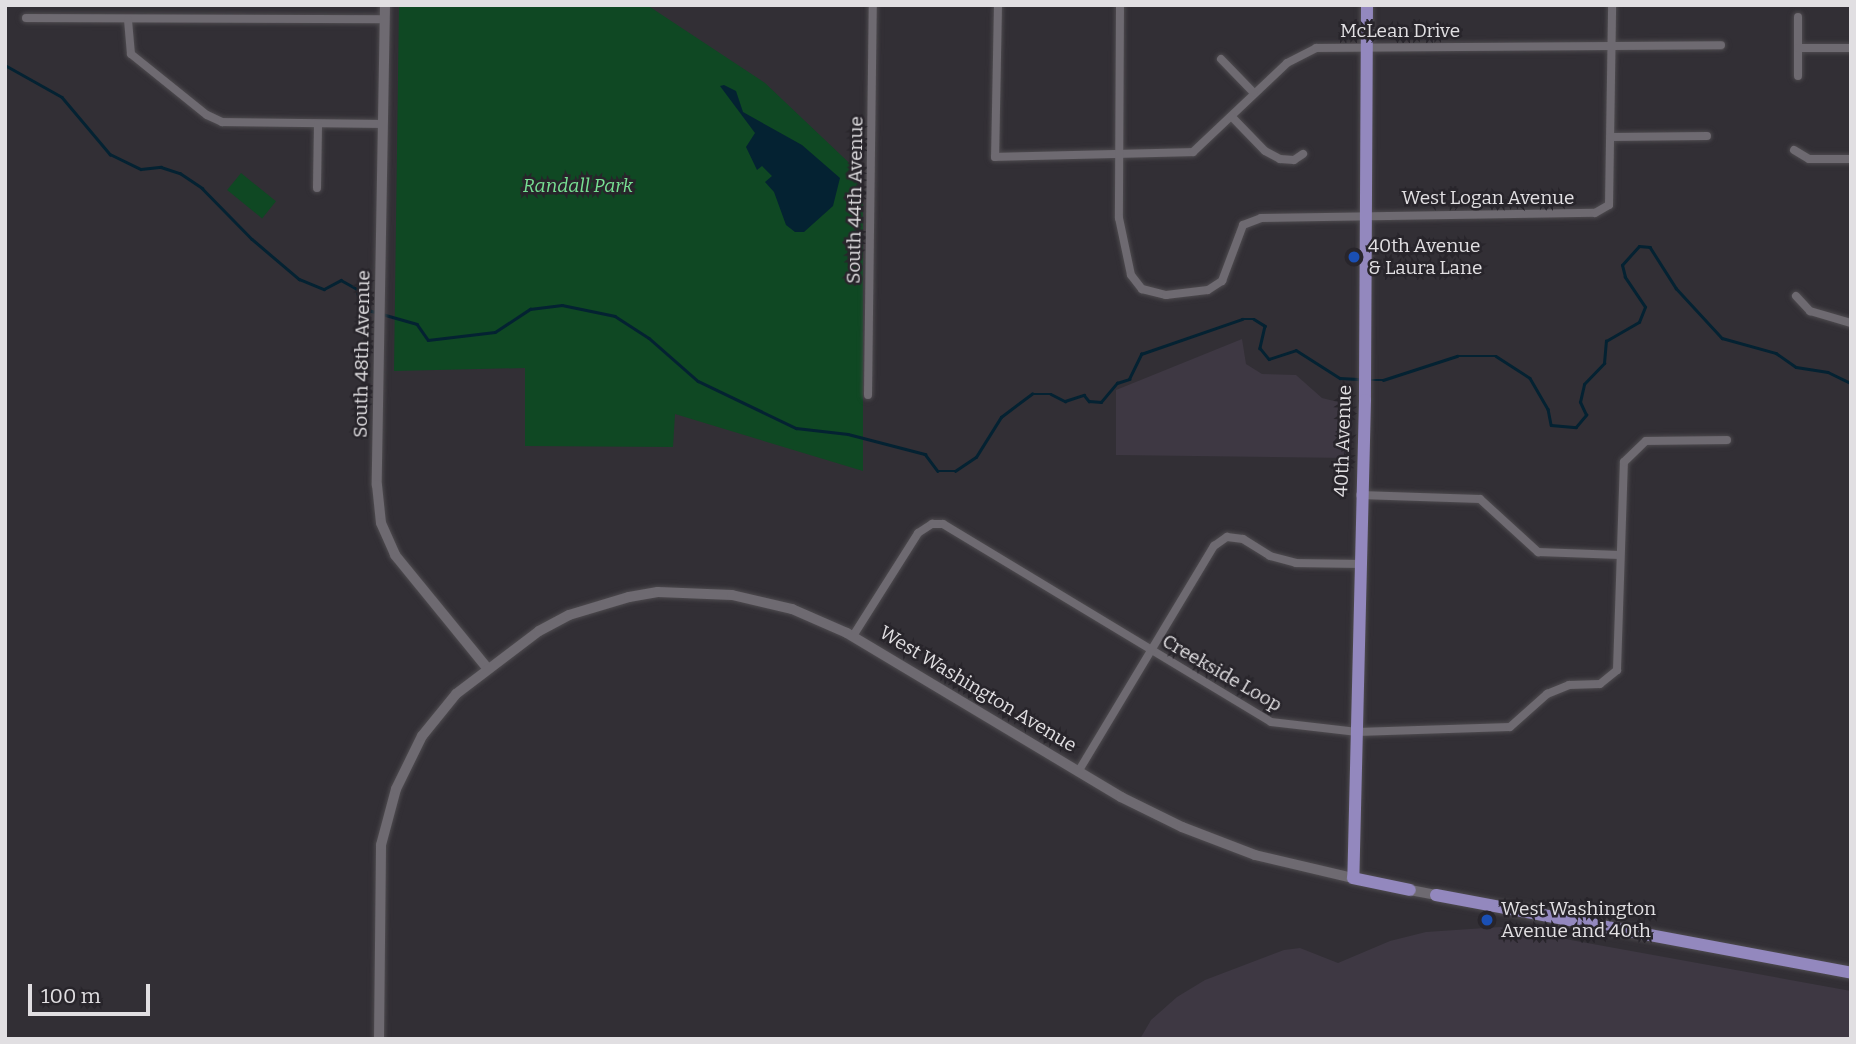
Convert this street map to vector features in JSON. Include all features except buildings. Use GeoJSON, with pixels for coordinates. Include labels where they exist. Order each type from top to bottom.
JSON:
{"type":"FeatureCollection","features":[{"type":"Feature","properties":{"kind":"main road","name":"40th Avenue"},"geometry":{"type":"LineString","coordinates":[[1353,878],[1360,495],[1365,374],[1367,5]]}},
{"type":"Feature","properties":{"kind":"main road","name":"West Washington Avenue"},"geometry":{"type":"LineString","coordinates":[[379,1039],[381,857],[396,789],[422,736],[456,694],[486,668],[569,615],[658,592],[732,595],[765,601],[853,636],[1079,772],[1182,827],[1255,855],[1410,890],[1851,973]]}},
{"type":"Feature","properties":{"kind":"street","name":"South 48th Avenue"},"geometry":{"type":"LineString","coordinates":[[384,5],[377,485],[381,523],[395,555],[486,668]]}},
{"type":"Feature","properties":{"kind":"street","name":"South 44th Avenue"},"geometry":{"type":"LineString","coordinates":[[869,395],[873,5]]}},
{"type":"Feature","properties":{"kind":"street","name":"McLean Drive"},"geometry":{"type":"LineString","coordinates":[[998,5],[995,157],[1120,157],[1193,152],[1254,93],[1304,51],[1366,47],[1721,45]]}},
{"type":"Feature","properties":{"kind":"street","name":"West Logan Avenue"},"geometry":{"type":"LineString","coordinates":[[1120,5],[1119,218],[1131,275],[1142,289],[1166,295],[1208,290],[1222,281],[1243,225],[1261,218],[1595,213],[1609,205],[1611,136]]}},
{"type":"Feature","properties":{"kind":"street"},"geometry":{"type":"LineString","coordinates":[[1612,5],[1611,136],[1707,136]]}},
{"type":"Feature","properties":{"kind":"street"},"geometry":{"type":"LineString","coordinates":[[1798,17],[1798,76]]}},
{"type":"Feature","properties":{"kind":"street"},"geometry":{"type":"LineString","coordinates":[[26,18],[384,19]]}},
{"type":"Feature","properties":{"kind":"street"},"geometry":{"type":"LineString","coordinates":[[128,20],[131,54],[207,115],[228,123],[382,124]]}},
{"type":"Feature","properties":{"kind":"street"},"geometry":{"type":"LineString","coordinates":[[1798,48],[1851,48]]}},
{"type":"Feature","properties":{"kind":"street"},"geometry":{"type":"LineString","coordinates":[[1221,60],[1254,93]]}},
{"type":"Feature","properties":{"kind":"street"},"geometry":{"type":"LineString","coordinates":[[1232,117],[1265,151],[1280,159],[1294,160],[1303,154]]}},
{"type":"Feature","properties":{"kind":"street"},"geometry":{"type":"LineString","coordinates":[[317,188],[318,124]]}},
{"type":"Feature","properties":{"kind":"street"},"geometry":{"type":"LineString","coordinates":[[1794,150],[1809,159],[1851,159]]}},
{"type":"Feature","properties":{"kind":"street"},"geometry":{"type":"LineString","coordinates":[[1796,296],[1810,311],[1851,323]]}},
{"type":"Feature","properties":{"kind":"street","name":"Creekside Loop"},"geometry":{"type":"LineString","coordinates":[[853,636],[918,533],[932,524],[943,524],[1271,722],[1357,732],[1503,729],[1560,687],[1600,684],[1610,677],[1620,659],[1622,470],[1635,449],[1646,441],[1727,440]]}},
{"type":"Feature","properties":{"kind":"street"},"geometry":{"type":"LineString","coordinates":[[1360,495],[1480,499],[1538,552],[1620,555]]}},
{"type":"Feature","properties":{"kind":"street"},"geometry":{"type":"LineString","coordinates":[[1079,772],[1214,547],[1227,537],[1244,539],[1270,555],[1296,563],[1359,564]]}},
{"type":"Feature","properties":{"kind":"shaded area"},"geometry":{"type":"Polygon","coordinates":[[[1242,339],[1246,364],[1262,374],[1296,375],[1322,398],[1350,405],[1351,458],[1116,455],[1116,390],[1242,339]]]}},
{"type":"Feature","properties":{"kind":"shaded area"},"geometry":{"type":"Polygon","coordinates":[[[1500,927],[1851,991],[1851,1039],[1140,1039],[1151,1020],[1177,997],[1205,980],[1284,950],[1300,948],[1338,963],[1390,941],[1426,932],[1500,927]]]}},
{"type":"Feature","properties":{"kind":"green space","name":"Randall Park"},"geometry":{"type":"Polygon","coordinates":[[[399,5],[647,5],[765,83],[863,176],[863,471],[675,414],[673,447],[525,446],[525,368],[394,371],[399,5]]]}},
{"type":"Feature","properties":{"kind":"green space"},"geometry":{"type":"Polygon","coordinates":[[[241,173],[276,201],[262,218],[227,190],[241,173]]]}},
{"type":"Feature","properties":{"kind":"water"},"geometry":{"type":"Polygon","coordinates":[[[724,85],[736,91],[743,112],[802,145],[840,178],[833,206],[804,232],[795,232],[786,225],[774,192],[765,182],[772,176],[762,166],[757,170],[746,147],[755,133],[720,86],[724,85]]]}},
{"type":"Feature","properties":{"kind":"waterway"},"geometry":{"type":"LineString","coordinates":[[5,65],[62,97],[110,154],[141,169],[161,167],[180,173],[202,188],[252,239],[299,279],[324,289],[341,280],[357,289],[361,308],[417,324],[428,340],[495,332],[530,309],[562,305],[615,316],[649,338],[698,381],[796,428],[848,434],[925,454],[938,471],[955,471],[976,457],[1001,417],[1032,394],[1051,394],[1065,401],[1084,395],[1089,401],[1101,402],[1117,383],[1129,379],[1141,354],[1242,319],[1254,319],[1265,326],[1260,348],[1269,359],[1296,350],[1340,378],[1362,379]]}},
{"type":"Feature","properties":{"kind":"waterway"},"geometry":{"type":"LineString","coordinates":[[1369,380],[1383,380],[1457,356],[1496,356],[1530,378],[1548,409],[1551,425],[1576,427],[1586,415],[1580,402],[1584,384],[1604,363],[1606,341],[1639,322],[1645,307],[1625,277],[1622,265],[1639,246],[1650,247],[1676,288],[1722,338],[1776,353],[1796,367],[1828,372],[1851,383]]}},
{"type":"Feature","properties":{"kind":"place","name":"40th Avenue & Laura Lane"},"geometry":{"type":"Point","coordinates":[1354,257]}},
{"type":"Feature","properties":{"kind":"place","name":"West Washington Avenue and 40th"},"geometry":{"type":"Point","coordinates":[1487,920]}}]}
